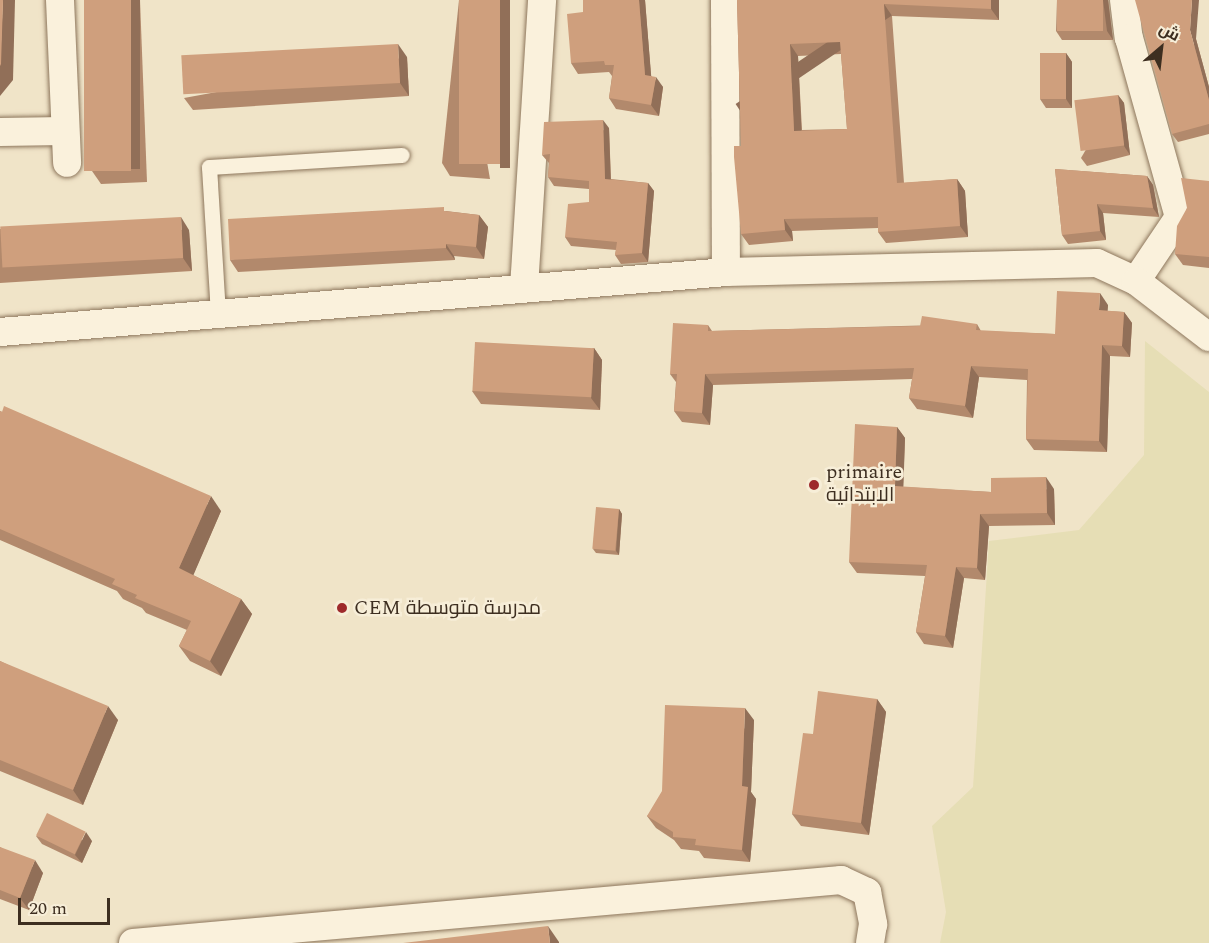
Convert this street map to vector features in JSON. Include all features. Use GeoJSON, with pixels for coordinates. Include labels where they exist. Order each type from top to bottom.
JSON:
{"type":"FeatureCollection","features":[{"type":"Feature","properties":{"kind":"street"},"geometry":{"type":"LineString","coordinates":[[60,0],[67,163]]}},
{"type":"Feature","properties":{"kind":"street"},"geometry":{"type":"LineString","coordinates":[[524,288],[542,0]]}},
{"type":"Feature","properties":{"kind":"street"},"geometry":{"type":"LineString","coordinates":[[726,0],[726,272]]}},
{"type":"Feature","properties":{"kind":"street"},"geometry":{"type":"LineString","coordinates":[[1124,0],[1130,38],[1179,217],[1136,281]]}},
{"type":"Feature","properties":{"kind":"street"},"geometry":{"type":"LineString","coordinates":[[0,132],[64,131]]}},
{"type":"Feature","properties":{"kind":"street"},"geometry":{"type":"LineString","coordinates":[[0,332],[726,272],[1096,263],[1136,281],[1209,337]]}},
{"type":"Feature","properties":{"kind":"street"},"geometry":{"type":"LineString","coordinates":[[133,943],[841,880],[867,892],[873,924],[870,943]]}},
{"type":"Feature","properties":{"kind":"lane"},"geometry":{"type":"LineString","coordinates":[[218,314],[208,167],[402,155]]}},
{"type":"Feature","properties":{"kind":"shaded area"},"geometry":{"type":"Polygon","coordinates":[[[1145,341],[1209,392],[1209,943],[940,943],[946,912],[932,826],[973,787],[989,541],[1079,530],[1144,455],[1145,341]]]}},
{"type":"Feature","properties":{"kind":"building"},"geometry":{"type":"Polygon","coordinates":[[[0,0],[3,0],[0,66],[0,0]]]}},
{"type":"Feature","properties":{"kind":"building"},"geometry":{"type":"Polygon","coordinates":[[[84,0],[131,0],[131,171],[84,171],[84,0]]]}},
{"type":"Feature","properties":{"kind":"building"},"geometry":{"type":"Polygon","coordinates":[[[459,0],[500,0],[500,164],[459,164],[459,0]]]}},
{"type":"Feature","properties":{"kind":"building"},"geometry":{"type":"Polygon","coordinates":[[[583,0],[639,0],[645,75],[656,77],[651,105],[609,98],[614,65],[605,65],[604,61],[571,63],[567,14],[583,12],[583,0]]]}},
{"type":"Feature","properties":{"kind":"building"},"geometry":{"type":"Polygon","coordinates":[[[737,0],[991,0],[991,9],[884,4],[897,183],[957,179],[960,226],[878,232],[878,217],[784,219],[785,230],[741,234],[734,146],[741,146],[737,0]],[[840,42],[790,44],[794,131],[847,129],[840,42]]]}},
{"type":"Feature","properties":{"kind":"building"},"geometry":{"type":"Polygon","coordinates":[[[1057,0],[1103,0],[1103,31],[1057,31],[1057,0]]]}},
{"type":"Feature","properties":{"kind":"building"},"geometry":{"type":"Polygon","coordinates":[[[1135,0],[1192,0],[1190,30],[1209,100],[1209,124],[1172,134],[1135,0]]]}},
{"type":"Feature","properties":{"kind":"building"},"geometry":{"type":"Polygon","coordinates":[[[398,44],[400,83],[183,94],[181,55],[398,44]]]}},
{"type":"Feature","properties":{"kind":"building"},"geometry":{"type":"Polygon","coordinates":[[[1040,53],[1066,53],[1066,99],[1040,99],[1040,53]]]}},
{"type":"Feature","properties":{"kind":"building"},"geometry":{"type":"Polygon","coordinates":[[[1118,95],[1124,146],[1081,151],[1074,100],[1118,95]]]}},
{"type":"Feature","properties":{"kind":"building"},"geometry":{"type":"Polygon","coordinates":[[[603,120],[605,179],[648,183],[642,253],[615,255],[617,242],[565,237],[568,204],[589,202],[589,181],[548,177],[550,154],[542,155],[544,122],[603,120]]]}},
{"type":"Feature","properties":{"kind":"building"},"geometry":{"type":"Polygon","coordinates":[[[1055,169],[1147,176],[1153,208],[1097,204],[1100,231],[1062,235],[1055,169]]]}},
{"type":"Feature","properties":{"kind":"building"},"geometry":{"type":"Polygon","coordinates":[[[1181,178],[1209,181],[1209,257],[1175,254],[1177,226],[1187,208],[1181,178]]]}},
{"type":"Feature","properties":{"kind":"building"},"geometry":{"type":"Polygon","coordinates":[[[444,207],[444,211],[479,215],[476,247],[446,244],[446,248],[230,260],[228,219],[444,207]]]}},
{"type":"Feature","properties":{"kind":"building"},"geometry":{"type":"Polygon","coordinates":[[[181,217],[183,258],[2,267],[0,226],[181,217]]]}},
{"type":"Feature","properties":{"kind":"building"},"geometry":{"type":"Polygon","coordinates":[[[1057,291],[1100,293],[1099,310],[1124,312],[1122,346],[1102,345],[1099,441],[1026,439],[1028,369],[971,366],[965,406],[909,398],[914,368],[705,374],[702,413],[674,411],[677,374],[670,374],[673,323],[708,325],[708,331],[920,326],[922,316],[977,324],[976,330],[1055,334],[1057,291]]]}},
{"type":"Feature","properties":{"kind":"building"},"geometry":{"type":"Polygon","coordinates":[[[475,342],[594,348],[591,397],[472,391],[475,342]]]}},
{"type":"Feature","properties":{"kind":"building"},"geometry":{"type":"Polygon","coordinates":[[[4,406],[211,496],[179,568],[241,599],[210,661],[179,646],[191,621],[135,598],[137,595],[112,584],[115,579],[0,529],[0,411],[2,412],[4,406]]]}},
{"type":"Feature","properties":{"kind":"building"},"geometry":{"type":"Polygon","coordinates":[[[855,424],[897,427],[895,486],[991,492],[991,478],[1046,477],[1047,513],[980,514],[977,568],[956,567],[945,636],[916,632],[927,565],[849,562],[855,424]]]}},
{"type":"Feature","properties":{"kind":"building"},"geometry":{"type":"Polygon","coordinates":[[[596,507],[619,509],[615,551],[592,549],[596,507]]]}},
{"type":"Feature","properties":{"kind":"building"},"geometry":{"type":"Polygon","coordinates":[[[0,661],[108,706],[73,790],[0,760],[0,661]]]}},
{"type":"Feature","properties":{"kind":"building"},"geometry":{"type":"Polygon","coordinates":[[[818,691],[877,699],[861,823],[792,814],[803,733],[813,734],[818,691]]]}},
{"type":"Feature","properties":{"kind":"building"},"geometry":{"type":"Polygon","coordinates":[[[665,705],[745,708],[742,786],[748,787],[742,850],[695,845],[696,839],[673,837],[673,832],[647,816],[662,791],[665,705]]]}},
{"type":"Feature","properties":{"kind":"building"},"geometry":{"type":"Polygon","coordinates":[[[47,813],[86,832],[75,854],[36,835],[47,813]]]}},
{"type":"Feature","properties":{"kind":"building"},"geometry":{"type":"Polygon","coordinates":[[[0,847],[35,860],[20,898],[0,890],[0,847]]]}},
{"type":"Feature","properties":{"kind":"building"},"geometry":{"type":"Polygon","coordinates":[[[548,926],[550,943],[403,943],[548,926]]]}},
{"type":"Feature","properties":{"kind":"place","name":"primaire الابتدائية"},"geometry":{"type":"Point","coordinates":[814,485]}},
{"type":"Feature","properties":{"kind":"place","name":"CEM مدرسة متوسطة"},"geometry":{"type":"Point","coordinates":[342,608]}}]}
